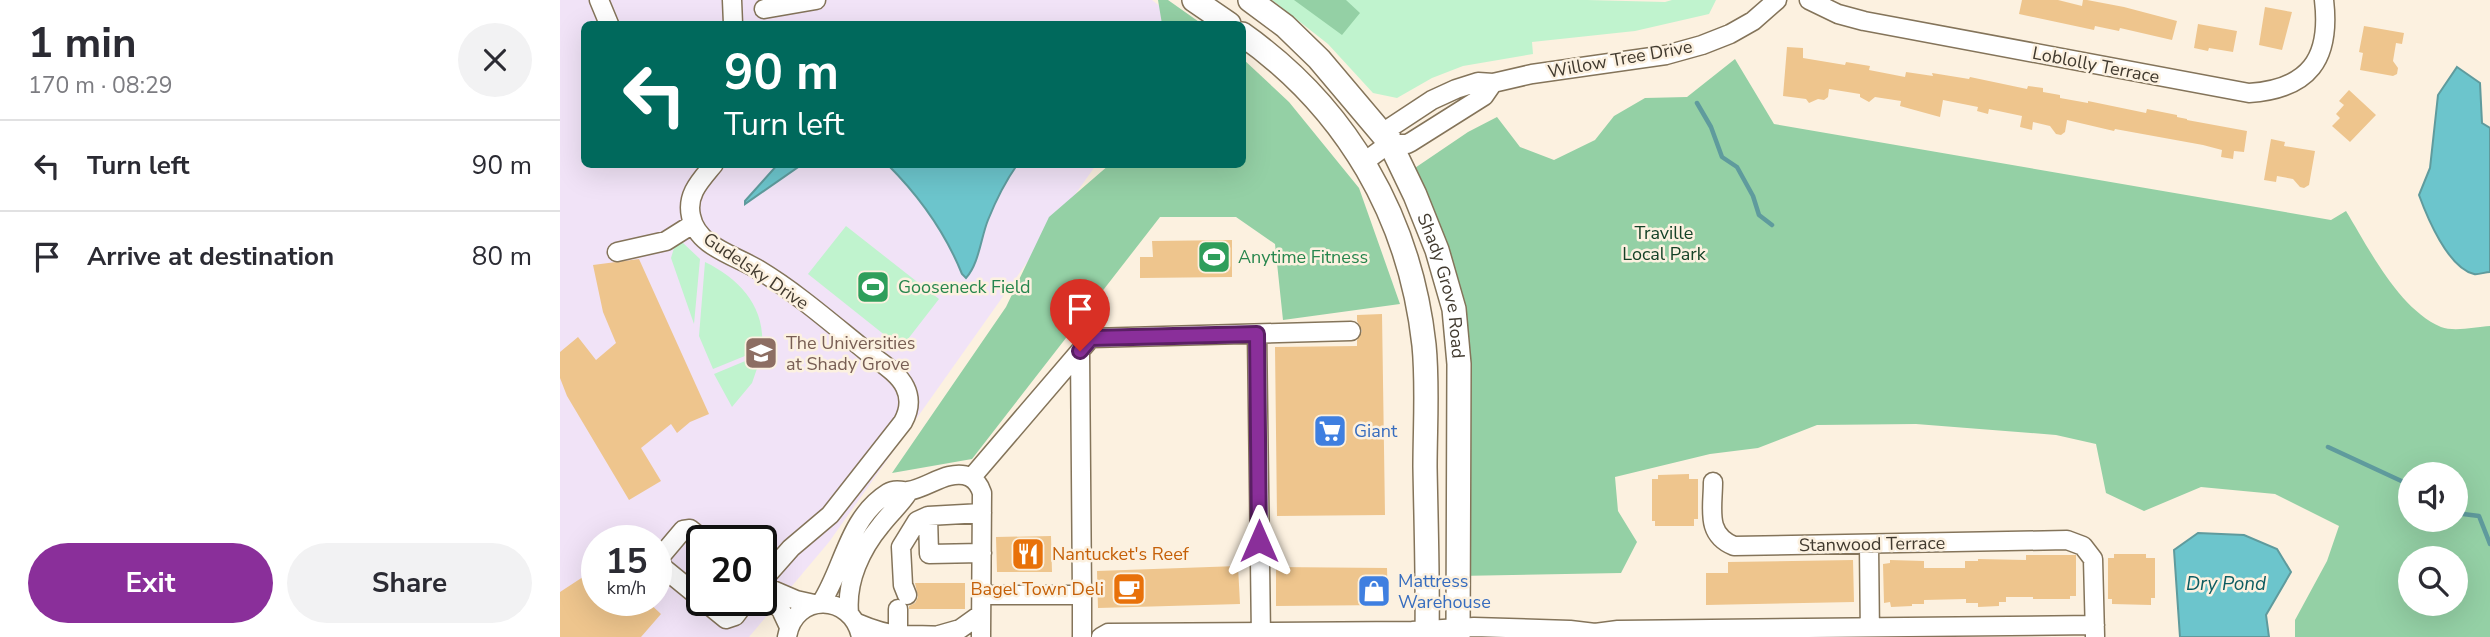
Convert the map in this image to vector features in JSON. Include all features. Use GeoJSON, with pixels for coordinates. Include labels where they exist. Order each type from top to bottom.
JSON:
{"type":"FeatureCollection","features":[{"type":"Feature","properties":{"kind":"main road"},"geometry":{"type":"LineString","coordinates":[[1194,0],[1225,21]]}},
{"type":"Feature","properties":{"kind":"main road","name":"Shady Grove Road"},"geometry":{"type":"LineString","coordinates":[[1250,0],[1285,26],[1319,59],[1390,144],[1415,195],[1437,250],[1454,309],[1459,364],[1458,633]]}},
{"type":"Feature","properties":{"kind":"main road","name":"Shady Grove Road"},"geometry":{"type":"LineString","coordinates":[[1246,37],[1301,82],[1339,125],[1384,197],[1413,277],[1424,346],[1427,634]]}},
{"type":"Feature","properties":{"kind":"street"},"geometry":{"type":"LineString","coordinates":[[599,0],[608,21]]}},
{"type":"Feature","properties":{"kind":"street"},"geometry":{"type":"LineString","coordinates":[[732,0],[733,21]]}},
{"type":"Feature","properties":{"kind":"street"},"geometry":{"type":"LineString","coordinates":[[764,11],[816,0]]}},
{"type":"Feature","properties":{"kind":"street","name":"Willow Tree Drive"},"geometry":{"type":"LineString","coordinates":[[1364,162],[1390,144],[1391,127],[1432,100],[1456,89],[1478,82],[1493,83],[1532,74],[1666,55],[1730,34],[1753,21],[1777,0]]}},
{"type":"Feature","properties":{"kind":"street","name":"Loblolly Terrace"},"geometry":{"type":"LineString","coordinates":[[1809,0],[1838,14],[1864,21],[2249,93],[2274,91],[2291,85],[2303,76],[2317,58],[2325,40],[2323,0]]}},
{"type":"Feature","properties":{"kind":"street","name":"Gudelsky Drive"},"geometry":{"type":"LineString","coordinates":[[711,168],[694,190],[690,207],[693,224],[703,238],[772,278],[897,377],[908,394],[909,408],[892,437],[830,515],[791,548],[777,565]]}},
{"type":"Feature","properties":{"kind":"street"},"geometry":{"type":"LineString","coordinates":[[617,252],[656,244],[693,224]]}},
{"type":"Feature","properties":{"kind":"street"},"geometry":{"type":"LineString","coordinates":[[972,477],[1091,338],[1351,331]]}},
{"type":"Feature","properties":{"kind":"street"},"geometry":{"type":"LineString","coordinates":[[1257,334],[1261,635]]}},
{"type":"Feature","properties":{"kind":"street"},"geometry":{"type":"LineString","coordinates":[[1080,351],[1082,637]]}},
{"type":"Feature","properties":{"kind":"street"},"geometry":{"type":"LineString","coordinates":[[788,632],[795,617],[804,609],[818,604],[832,585],[850,538],[867,512],[887,493],[896,489],[909,491],[956,474],[972,477],[977,481],[982,493],[981,637]]}},
{"type":"Feature","properties":{"kind":"street","name":"Stanwood Terrace"},"geometry":{"type":"LineString","coordinates":[[1713,482],[1713,528],[1722,541],[1734,546],[2067,540],[2083,546],[2093,559],[2095,631]]}},
{"type":"Feature","properties":{"kind":"street"},"geometry":{"type":"LineString","coordinates":[[855,624],[848,593],[863,552],[878,528],[900,506],[909,491]]}},
{"type":"Feature","properties":{"kind":"street"},"geometry":{"type":"LineString","coordinates":[[900,636],[903,599],[901,547],[917,521],[928,516],[982,513]]}},
{"type":"Feature","properties":{"kind":"street"},"geometry":{"type":"LineString","coordinates":[[928,516],[929,554],[982,553]]}},
{"type":"Feature","properties":{"kind":"street"},"geometry":{"type":"LineString","coordinates":[[686,530],[661,556],[661,566],[686,586]]}},
{"type":"Feature","properties":{"kind":"street"},"geometry":{"type":"LineString","coordinates":[[1869,545],[1870,633]]}},
{"type":"Feature","properties":{"kind":"street"},"geometry":{"type":"LineString","coordinates":[[777,592],[796,600],[840,607],[855,624],[900,636],[945,636],[981,614]]}},
{"type":"Feature","properties":{"kind":"street"},"geometry":{"type":"LineString","coordinates":[[981,595],[1082,604]]}},
{"type":"Feature","properties":{"kind":"street"},"geometry":{"type":"LineString","coordinates":[[1082,604],[1095,626],[1104,635],[1427,634],[1570,630],[1588,635],[1618,630],[1870,633],[2095,631]]}},
{"type":"Feature","properties":{"kind":"street"},"geometry":{"type":"LineString","coordinates":[[777,605],[788,632]]}},
{"type":"Feature","properties":{"kind":"shaded area","name":"The Universities at Shady Grove"},"geometry":{"type":"Polygon","coordinates":[[[560,0],[1152,0],[1179,21],[581,21],[581,168],[1094,168],[829,542],[777,604],[777,525],[686,525],[686,616],[767,616],[749,637],[560,637],[560,0]]]}},
{"type":"Feature","properties":{"kind":"green space"},"geometry":{"type":"Polygon","coordinates":[[[1158,0],[1168,0],[1198,21],[1162,21],[1158,0]]]}},
{"type":"Feature","properties":{"kind":"green space"},"geometry":{"type":"Polygon","coordinates":[[[1272,0],[1716,0],[1709,14],[1635,31],[1532,42],[1533,54],[1463,66],[1432,78],[1397,98],[1373,93],[1328,44],[1272,0]]]}},
{"type":"Feature","properties":{"kind":"green space"},"geometry":{"type":"Polygon","coordinates":[[[1294,0],[1346,0],[1360,13],[1342,35],[1294,0]]]}},
{"type":"Feature","properties":{"kind":"green space","name":"Traville Local Park"},"geometry":{"type":"Polygon","coordinates":[[[1735,59],[1774,124],[2331,220],[2346,211],[2386,277],[2412,307],[2441,327],[2459,329],[2490,326],[2490,637],[2295,637],[2295,620],[2327,561],[2339,526],[2275,494],[2201,487],[2144,511],[2106,493],[2096,444],[2056,435],[1916,424],[1817,425],[1758,448],[1710,454],[1615,477],[1618,511],[1637,542],[1621,573],[1457,576],[1459,364],[1406,174],[1468,132],[1497,117],[1520,147],[1554,160],[1595,140],[1614,116],[1645,98],[1687,97],[1735,59]]]}},
{"type":"Feature","properties":{"kind":"green space"},"geometry":{"type":"Polygon","coordinates":[[[1246,62],[1289,102],[1359,188],[1400,304],[1283,320],[1275,244],[1236,217],[1160,217],[972,459],[892,473],[1006,307],[1049,217],[1106,168],[1246,168],[1246,62]]]}},
{"type":"Feature","properties":{"kind":"green space","name":"Gooseneck Field"},"geometry":{"type":"Polygon","coordinates":[[[846,226],[939,299],[901,348],[808,274],[846,226]]]}},
{"type":"Feature","properties":{"kind":"green space"},"geometry":{"type":"Polygon","coordinates":[[[682,242],[700,259],[694,324],[671,258],[674,248],[682,242]]]}},
{"type":"Feature","properties":{"kind":"green space"},"geometry":{"type":"Polygon","coordinates":[[[705,262],[729,277],[748,296],[760,320],[762,334],[762,349],[713,369],[699,336],[705,262]]]}},
{"type":"Feature","properties":{"kind":"green space"},"geometry":{"type":"Polygon","coordinates":[[[762,354],[752,383],[732,407],[714,374],[762,354]]]}},
{"type":"Feature","properties":{"kind":"water"},"geometry":{"type":"Polygon","coordinates":[[[2457,67],[2480,83],[2482,123],[2490,128],[2490,272],[2477,274],[2464,270],[2447,252],[2419,195],[2430,168],[2438,95],[2457,67]]]}},
{"type":"Feature","properties":{"kind":"water"},"geometry":{"type":"Polygon","coordinates":[[[774,168],[797,168],[745,204],[774,168]]]}},
{"type":"Feature","properties":{"kind":"water"},"geometry":{"type":"Polygon","coordinates":[[[891,168],[1015,168],[994,205],[974,265],[966,278],[931,216],[891,168]]]}},
{"type":"Feature","properties":{"kind":"water","name":"Dry Pond"},"geometry":{"type":"Polygon","coordinates":[[[2198,533],[2244,535],[2277,549],[2291,572],[2266,615],[2269,637],[2180,637],[2174,550],[2198,533]]]}},
{"type":"Feature","properties":{"kind":"building"},"geometry":{"type":"Polygon","coordinates":[[[2022,0],[2058,0],[2082,6],[2083,0],[2087,0],[2177,21],[2172,40],[2120,28],[2119,31],[2095,26],[2094,30],[2019,14],[2022,0]]]}},
{"type":"Feature","properties":{"kind":"building"},"geometry":{"type":"Polygon","coordinates":[[[2265,7],[2292,12],[2282,50],[2259,45],[2265,7]]]}},
{"type":"Feature","properties":{"kind":"building"},"geometry":{"type":"Polygon","coordinates":[[[2198,24],[2237,31],[2233,52],[2194,48],[2198,24]]]}},
{"type":"Feature","properties":{"kind":"building"},"geometry":{"type":"Polygon","coordinates":[[[2364,26],[2404,33],[2402,44],[2396,43],[2393,61],[2398,68],[2397,74],[2393,76],[2360,70],[2363,53],[2359,52],[2364,26]]]}},
{"type":"Feature","properties":{"kind":"building"},"geometry":{"type":"Polygon","coordinates":[[[1787,47],[1803,48],[1803,58],[1870,66],[1869,70],[1905,77],[1906,72],[1933,76],[1932,73],[1970,77],[2027,89],[2028,86],[2043,88],[2043,92],[2060,95],[2060,98],[2146,113],[2147,109],[2177,115],[2187,120],[2247,131],[2244,152],[2234,151],[2233,159],[2221,157],[2222,150],[2203,145],[2115,129],[2114,131],[2067,120],[2065,132],[2061,135],[2056,134],[2050,126],[2033,122],[2032,130],[2020,127],[2022,116],[1989,109],[1988,114],[1977,111],[1978,107],[1943,100],[1940,117],[1900,106],[1901,101],[1875,97],[1869,102],[1860,97],[1860,94],[1829,89],[1828,97],[1824,100],[1818,99],[1809,103],[1806,99],[1783,96],[1787,47]]]}},
{"type":"Feature","properties":{"kind":"building"},"geometry":{"type":"Polygon","coordinates":[[[2349,90],[2376,115],[2350,142],[2332,126],[2340,118],[2336,114],[2344,105],[2339,101],[2349,90]]]}},
{"type":"Feature","properties":{"kind":"building"},"geometry":{"type":"Polygon","coordinates":[[[2271,139],[2285,142],[2284,146],[2315,151],[2309,185],[2300,187],[2293,179],[2277,176],[2276,182],[2264,180],[2271,139]]]}},
{"type":"Feature","properties":{"kind":"building"},"geometry":{"type":"Polygon","coordinates":[[[1232,240],[1232,277],[1140,278],[1140,257],[1153,257],[1152,241],[1232,240]]]}},
{"type":"Feature","properties":{"kind":"building"},"geometry":{"type":"Polygon","coordinates":[[[639,259],[709,414],[690,422],[677,433],[671,424],[641,448],[661,481],[629,500],[567,396],[560,378],[560,352],[578,337],[596,360],[616,343],[603,312],[593,265],[639,259]]]}},
{"type":"Feature","properties":{"kind":"building","name":"Giant"},"geometry":{"type":"Polygon","coordinates":[[[1382,314],[1385,515],[1277,516],[1275,347],[1357,346],[1362,331],[1357,315],[1382,314]]]}},
{"type":"Feature","properties":{"kind":"building"},"geometry":{"type":"Polygon","coordinates":[[[1689,474],[1689,479],[1698,479],[1698,519],[1694,519],[1694,526],[1655,526],[1655,521],[1652,521],[1652,479],[1658,479],[1658,475],[1689,474]]]}},
{"type":"Feature","properties":{"kind":"building"},"geometry":{"type":"Polygon","coordinates":[[[1051,536],[1052,572],[997,572],[996,537],[1051,536]]]}},
{"type":"Feature","properties":{"kind":"building"},"geometry":{"type":"Polygon","coordinates":[[[2114,554],[2146,554],[2146,558],[2155,558],[2155,598],[2151,598],[2151,605],[2112,604],[2112,599],[2108,599],[2108,558],[2114,558],[2114,554]]]}},
{"type":"Feature","properties":{"kind":"building"},"geometry":{"type":"Polygon","coordinates":[[[2026,555],[2076,555],[2076,596],[2070,596],[2070,599],[2006,597],[2006,602],[1999,602],[1999,606],[1978,607],[1978,603],[1966,603],[1966,599],[1924,600],[1924,604],[1912,606],[1891,607],[1890,602],[1884,603],[1883,564],[1890,563],[1890,560],[1924,561],[1924,568],[1965,568],[1965,561],[2026,560],[2026,555]]]}},
{"type":"Feature","properties":{"kind":"building"},"geometry":{"type":"Polygon","coordinates":[[[1853,560],[1854,602],[1706,605],[1706,573],[1728,573],[1728,562],[1853,560]]]}},
{"type":"Feature","properties":{"kind":"building"},"geometry":{"type":"Polygon","coordinates":[[[1238,566],[1240,604],[1098,608],[1097,571],[1238,566]]]}},
{"type":"Feature","properties":{"kind":"building"},"geometry":{"type":"Polygon","coordinates":[[[1276,567],[1387,568],[1388,605],[1276,606],[1276,567]]]}},
{"type":"Feature","properties":{"kind":"building"},"geometry":{"type":"Polygon","coordinates":[[[581,578],[581,616],[659,616],[641,637],[560,637],[560,592],[581,578]]]}},
{"type":"Feature","properties":{"kind":"building"},"geometry":{"type":"Polygon","coordinates":[[[915,583],[965,583],[965,609],[909,609],[918,597],[915,583]]]}},
{"type":"Feature","properties":{"kind":"waterway"},"geometry":{"type":"LineString","coordinates":[[1697,103],[1711,127],[1722,157],[1737,167],[1753,196],[1759,215],[1772,225]]}},
{"type":"Feature","properties":{"kind":"waterway"},"geometry":{"type":"LineString","coordinates":[[2328,447],[2398,479]]}},
{"type":"Feature","properties":{"kind":"waterway"},"geometry":{"type":"LineString","coordinates":[[2468,515],[2479,516],[2490,544]]}},
{"type":"Feature","properties":{"kind":"place","name":"Anytime Fitness"},"geometry":{"type":"Point","coordinates":[1214,257]}},
{"type":"Feature","properties":{"kind":"place","name":"Gooseneck Field"},"geometry":{"type":"Point","coordinates":[873,287]}},
{"type":"Feature","properties":{"kind":"place","name":"The Universities at Shady Grove"},"geometry":{"type":"Point","coordinates":[761,353]}},
{"type":"Feature","properties":{"kind":"place","name":"Giant"},"geometry":{"type":"Point","coordinates":[1330,431]}},
{"type":"Feature","properties":{"kind":"place","name":"Nantucket's Reef"},"geometry":{"type":"Point","coordinates":[1028,554]}},
{"type":"Feature","properties":{"kind":"place","name":"Bagel Town Deli"},"geometry":{"type":"Point","coordinates":[1129,589]}},
{"type":"Feature","properties":{"kind":"place","name":"Mattress Warehouse"},"geometry":{"type":"Point","coordinates":[1374,591]}},
{"type":"Feature","properties":{"kind":"route"},"geometry":{"type":"LineString","coordinates":[[1080,351],[1091,338],[1257,334],[1259,541]]}}]}
